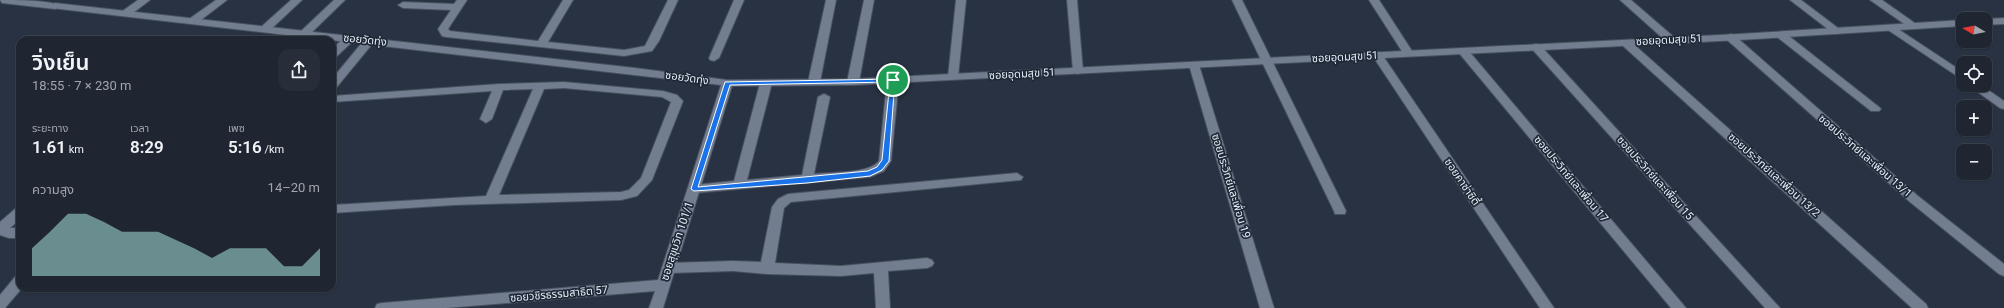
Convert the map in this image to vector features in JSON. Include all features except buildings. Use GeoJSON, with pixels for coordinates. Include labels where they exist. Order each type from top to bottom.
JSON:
{"type":"FeatureCollection","features":[{"type":"Feature","properties":{"kind":"street"},"geometry":{"type":"LineString","coordinates":[[0,9],[6,0]]}},
{"type":"Feature","properties":{"kind":"street","name":"ซอยวัดทุ่ง"},"geometry":{"type":"LineString","coordinates":[[6,0],[322,36]]}},
{"type":"Feature","properties":{"kind":"street"},"geometry":{"type":"LineString","coordinates":[[55,6],[65,0]]}},
{"type":"Feature","properties":{"kind":"street"},"geometry":{"type":"LineString","coordinates":[[125,14],[145,0]]}},
{"type":"Feature","properties":{"kind":"street"},"geometry":{"type":"LineString","coordinates":[[193,21],[222,0]]}},
{"type":"Feature","properties":{"kind":"street"},"geometry":{"type":"LineString","coordinates":[[264,29],[297,0]]}},
{"type":"Feature","properties":{"kind":"street"},"geometry":{"type":"LineString","coordinates":[[304,34],[340,0]]}},
{"type":"Feature","properties":{"kind":"street"},"geometry":{"type":"LineString","coordinates":[[541,44],[568,0]]}},
{"type":"Feature","properties":{"kind":"street"},"geometry":{"type":"LineString","coordinates":[[460,3],[443,28],[446,34],[624,53],[648,49],[654,41],[673,0]]}},
{"type":"Feature","properties":{"kind":"street"},"geometry":{"type":"LineString","coordinates":[[714,58],[739,0]]}},
{"type":"Feature","properties":{"kind":"street"},"geometry":{"type":"LineString","coordinates":[[814,82],[831,0]]}},
{"type":"Feature","properties":{"kind":"street"},"geometry":{"type":"LineString","coordinates":[[853,82],[869,0]]}},
{"type":"Feature","properties":{"kind":"street"},"geometry":{"type":"LineString","coordinates":[[953,77],[961,0]]}},
{"type":"Feature","properties":{"kind":"street"},"geometry":{"type":"LineString","coordinates":[[1072,0],[1078,71]]}},
{"type":"Feature","properties":{"kind":"street"},"geometry":{"type":"LineString","coordinates":[[1237,0],[1340,211]]}},
{"type":"Feature","properties":{"kind":"street"},"geometry":{"type":"LineString","coordinates":[[1374,0],[1409,54]]}},
{"type":"Feature","properties":{"kind":"street"},"geometry":{"type":"LineString","coordinates":[[1625,0],[1671,40]]}},
{"type":"Feature","properties":{"kind":"street"},"geometry":{"type":"LineString","coordinates":[[1795,0],[1837,31]]}},
{"type":"Feature","properties":{"kind":"street"},"geometry":{"type":"LineString","coordinates":[[1875,0],[1914,26]]}},
{"type":"Feature","properties":{"kind":"street"},"geometry":{"type":"LineString","coordinates":[[403,5],[460,3]]}},
{"type":"Feature","properties":{"kind":"street"},"geometry":{"type":"LineString","coordinates":[[1992,22],[2003,21]]}},
{"type":"Feature","properties":{"kind":"street","name":"ซอยอุดมสุข 51"},"geometry":{"type":"LineString","coordinates":[[727,83],[853,82],[1781,35],[1956,23]]}},
{"type":"Feature","properties":{"kind":"street"},"geometry":{"type":"LineString","coordinates":[[1892,28],[1956,72]]}},
{"type":"Feature","properties":{"kind":"street"},"geometry":{"type":"LineString","coordinates":[[1781,35],[1875,109]]}},
{"type":"Feature","properties":{"kind":"street","name":"ซอยประวิทย์และเพื่อน 13/1"},"geometry":{"type":"LineString","coordinates":[[1730,37],[1914,199],[2004,271]]}},
{"type":"Feature","properties":{"kind":"street","name":"ซอยวัดทุ่ง"},"geometry":{"type":"LineString","coordinates":[[336,38],[635,71],[727,83]]}},
{"type":"Feature","properties":{"kind":"street"},"geometry":{"type":"LineString","coordinates":[[336,51],[349,39]]}},
{"type":"Feature","properties":{"kind":"street"},"geometry":{"type":"LineString","coordinates":[[336,81],[369,41]]}},
{"type":"Feature","properties":{"kind":"street","name":"ซอยประวิทย์และเพื่อน 13/2"},"geometry":{"type":"LineString","coordinates":[[1626,43],[1922,308]]}},
{"type":"Feature","properties":{"kind":"street","name":"ซอยประวิทย์และเพื่อน 15"},"geometry":{"type":"LineString","coordinates":[[1536,47],[1773,308]]}},
{"type":"Feature","properties":{"kind":"street","name":"ซอยประวิทย์และเพื่อน 17"},"geometry":{"type":"LineString","coordinates":[[1463,51],[1679,308]]}},
{"type":"Feature","properties":{"kind":"street","name":"ซอยคาซ่าซิตี้"},"geometry":{"type":"LineString","coordinates":[[1377,55],[1547,308]]}},
{"type":"Feature","properties":{"kind":"street","name":"ซอยประวิทย์และเพื่อน 19"},"geometry":{"type":"LineString","coordinates":[[1194,65],[1267,308]]}},
{"type":"Feature","properties":{"kind":"street"},"geometry":{"type":"LineString","coordinates":[[694,189],[807,180],[870,173],[880,168],[885,161],[893,80]]}},
{"type":"Feature","properties":{"kind":"street","name":"ซอยสุขุมวิท 101/1"},"geometry":{"type":"LineString","coordinates":[[656,308],[727,83]]}},
{"type":"Feature","properties":{"kind":"street"},"geometry":{"type":"LineString","coordinates":[[739,186],[766,83]]}},
{"type":"Feature","properties":{"kind":"street"},"geometry":{"type":"LineString","coordinates":[[336,99],[499,87],[564,85],[663,94],[673,97],[677,101],[646,180],[633,193],[622,196],[491,199],[336,209]]}},
{"type":"Feature","properties":{"kind":"street"},"geometry":{"type":"LineString","coordinates":[[491,199],[540,86]]}},
{"type":"Feature","properties":{"kind":"street"},"geometry":{"type":"LineString","coordinates":[[486,119],[499,87]]}},
{"type":"Feature","properties":{"kind":"street"},"geometry":{"type":"LineString","coordinates":[[1984,92],[2004,106]]}},
{"type":"Feature","properties":{"kind":"street"},"geometry":{"type":"LineString","coordinates":[[807,180],[824,97]]}},
{"type":"Feature","properties":{"kind":"street"},"geometry":{"type":"LineString","coordinates":[[767,269],[778,208],[782,202],[788,198],[1017,177]]}},
{"type":"Feature","properties":{"kind":"street"},"geometry":{"type":"LineString","coordinates":[[16,216],[4,226],[3,231],[16,233]]}},
{"type":"Feature","properties":{"kind":"street"},"geometry":{"type":"LineString","coordinates":[[669,268],[733,266],[767,269],[841,271],[927,263]]}},
{"type":"Feature","properties":{"kind":"street"},"geometry":{"type":"LineString","coordinates":[[881,267],[883,308]]}},
{"type":"Feature","properties":{"kind":"street","name":"ซอยวชิรธรรมสาธิต 57"},"geometry":{"type":"LineString","coordinates":[[382,308],[663,285]]}},
{"type":"Feature","properties":{"kind":"street"},"geometry":{"type":"LineString","coordinates":[[0,304],[16,286]]}},
{"type":"Feature","properties":{"kind":"route"},"geometry":{"type":"LineString","coordinates":[[893,80],[885,161],[880,168],[870,173],[807,180],[694,189],[727,83],[853,82],[893,80]]}}]}
